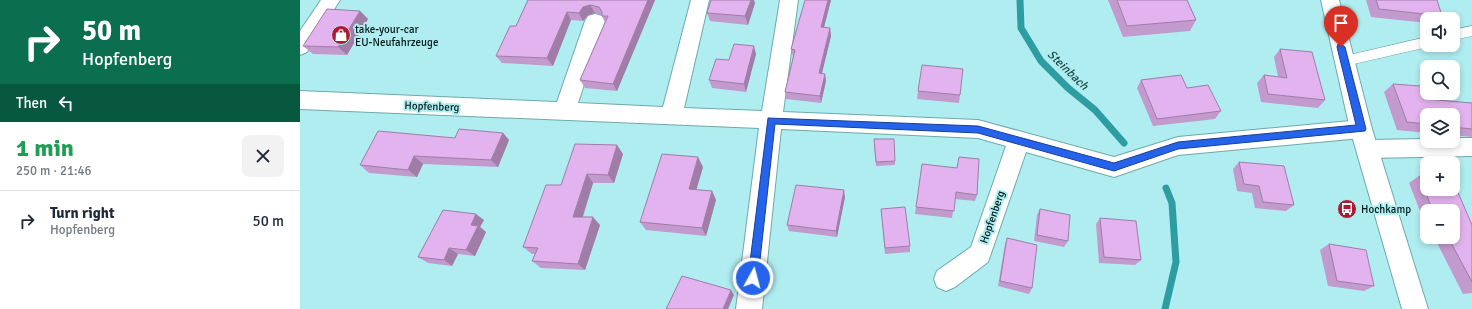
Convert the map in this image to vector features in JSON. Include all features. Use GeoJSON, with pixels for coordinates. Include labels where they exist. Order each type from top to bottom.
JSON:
{"type":"FeatureCollection","features":[{"type":"Feature","properties":{"kind":"street"},"geometry":{"type":"LineString","coordinates":[[300,47],[331,0]]}},
{"type":"Feature","properties":{"kind":"street"},"geometry":{"type":"LineString","coordinates":[[671,116],[700,0]]}},
{"type":"Feature","properties":{"kind":"street"},"geometry":{"type":"LineString","coordinates":[[749,309],[771,120],[789,0]]}},
{"type":"Feature","properties":{"kind":"street"},"geometry":{"type":"LineString","coordinates":[[1330,0],[1364,139],[1415,309]]}},
{"type":"Feature","properties":{"kind":"street"},"geometry":{"type":"LineString","coordinates":[[565,112],[596,21]]}},
{"type":"Feature","properties":{"kind":"street","name":"Hopfenberg"},"geometry":{"type":"LineString","coordinates":[[300,100],[978,129],[1114,167],[1178,146],[1364,139]]}},
{"type":"Feature","properties":{"kind":"street"},"geometry":{"type":"LineString","coordinates":[[1364,139],[1472,148]]}},
{"type":"Feature","properties":{"kind":"street","name":"Hopfenberg"},"geometry":{"type":"LineString","coordinates":[[946,279],[980,254],[1019,140]]}},
{"type":"Feature","properties":{"kind":"lane"},"geometry":{"type":"LineString","coordinates":[[1460,34],[1472,31]]}},
{"type":"Feature","properties":{"kind":"lane"},"geometry":{"type":"LineString","coordinates":[[1345,61],[1420,44]]}},
{"type":"Feature","properties":{"kind":"building"},"geometry":{"type":"Polygon","coordinates":[[[528,0],[648,0],[613,84],[580,80],[608,16],[602,16],[602,12],[599,7],[590,5],[583,7],[579,13],[567,12],[547,58],[496,56],[510,26],[516,26],[528,0]]]}},
{"type":"Feature","properties":{"kind":"building"},"geometry":{"type":"Polygon","coordinates":[[[711,0],[751,0],[745,16],[707,13],[711,0]]]}},
{"type":"Feature","properties":{"kind":"building"},"geometry":{"type":"Polygon","coordinates":[[[805,0],[828,0],[821,27],[830,28],[819,73],[825,74],[820,96],[785,92],[795,50],[791,49],[805,0]]]}},
{"type":"Feature","properties":{"kind":"building"},"geometry":{"type":"Polygon","coordinates":[[[1117,0],[1187,0],[1196,20],[1127,26],[1117,0]]]}},
{"type":"Feature","properties":{"kind":"building"},"geometry":{"type":"Polygon","coordinates":[[[1376,0],[1437,0],[1441,12],[1420,12],[1420,14],[1379,9],[1376,0]]]}},
{"type":"Feature","properties":{"kind":"building"},"geometry":{"type":"Polygon","coordinates":[[[327,9],[360,11],[338,47],[303,46],[327,9]]]}},
{"type":"Feature","properties":{"kind":"building"},"geometry":{"type":"Polygon","coordinates":[[[734,44],[754,46],[744,84],[709,80],[716,59],[729,60],[734,44]]]}},
{"type":"Feature","properties":{"kind":"building"},"geometry":{"type":"Polygon","coordinates":[[[1280,49],[1312,52],[1325,100],[1268,94],[1264,75],[1287,78],[1280,49]]]}},
{"type":"Feature","properties":{"kind":"building"},"geometry":{"type":"Polygon","coordinates":[[[922,65],[963,69],[960,95],[918,91],[922,65]]]}},
{"type":"Feature","properties":{"kind":"building"},"geometry":{"type":"Polygon","coordinates":[[[1181,75],[1187,88],[1208,85],[1221,111],[1157,119],[1141,80],[1181,75]]]}},
{"type":"Feature","properties":{"kind":"building"},"geometry":{"type":"Polygon","coordinates":[[[1393,84],[1420,86],[1420,100],[1472,103],[1472,129],[1460,128],[1460,108],[1420,108],[1420,123],[1407,122],[1393,84]]]}},
{"type":"Feature","properties":{"kind":"building"},"geometry":{"type":"Polygon","coordinates":[[[459,129],[503,133],[491,160],[414,156],[408,170],[360,165],[378,131],[455,138],[459,129]]]}},
{"type":"Feature","properties":{"kind":"building"},"geometry":{"type":"Polygon","coordinates":[[[874,139],[894,139],[895,161],[876,162],[874,139]]]}},
{"type":"Feature","properties":{"kind":"building"},"geometry":{"type":"Polygon","coordinates":[[[575,144],[617,145],[608,175],[587,174],[573,217],[593,217],[578,264],[532,261],[538,248],[523,247],[546,185],[561,185],[575,144]]]}},
{"type":"Feature","properties":{"kind":"building"},"geometry":{"type":"Polygon","coordinates":[[[662,154],[698,157],[689,189],[712,191],[702,228],[640,222],[662,154]]]}},
{"type":"Feature","properties":{"kind":"building"},"geometry":{"type":"Polygon","coordinates":[[[959,157],[979,159],[977,195],[956,192],[954,211],[916,207],[922,164],[957,168],[959,157]]]}},
{"type":"Feature","properties":{"kind":"building"},"geometry":{"type":"Polygon","coordinates":[[[1239,162],[1284,166],[1294,205],[1263,202],[1259,186],[1244,184],[1239,162]]]}},
{"type":"Feature","properties":{"kind":"building"},"geometry":{"type":"Polygon","coordinates":[[[796,185],[844,190],[836,231],[787,225],[796,185]]]}},
{"type":"Feature","properties":{"kind":"building"},"geometry":{"type":"Polygon","coordinates":[[[1427,196],[1459,196],[1472,225],[1472,282],[1452,244],[1460,244],[1460,204],[1430,204],[1427,196]]]}},
{"type":"Feature","properties":{"kind":"building"},"geometry":{"type":"Polygon","coordinates":[[[905,207],[910,246],[885,248],[881,209],[905,207]]]}},
{"type":"Feature","properties":{"kind":"building"},"geometry":{"type":"Polygon","coordinates":[[[1040,209],[1070,215],[1068,241],[1037,235],[1040,209]]]}},
{"type":"Feature","properties":{"kind":"building"},"geometry":{"type":"Polygon","coordinates":[[[443,210],[476,214],[471,225],[478,226],[466,250],[449,248],[444,260],[418,257],[443,210]]]}},
{"type":"Feature","properties":{"kind":"building"},"geometry":{"type":"Polygon","coordinates":[[[1100,218],[1136,221],[1141,260],[1104,257],[1100,218]]]}},
{"type":"Feature","properties":{"kind":"building"},"geometry":{"type":"Polygon","coordinates":[[[1007,238],[1037,245],[1032,288],[1000,281],[1007,238]]]}},
{"type":"Feature","properties":{"kind":"building"},"geometry":{"type":"Polygon","coordinates":[[[1329,244],[1366,250],[1374,286],[1337,281],[1329,244]]]}},
{"type":"Feature","properties":{"kind":"building"},"geometry":{"type":"Polygon","coordinates":[[[682,276],[731,290],[723,309],[666,309],[682,276]]]}},
{"type":"Feature","properties":{"kind":"waterway","name":"Steinbach"},"geometry":{"type":"LineString","coordinates":[[1020,0],[1021,28],[1041,61],[1068,88],[1095,110],[1124,143]]}},
{"type":"Feature","properties":{"kind":"waterway","name":"Steinbach"},"geometry":{"type":"LineString","coordinates":[[1165,309],[1176,262],[1172,203],[1166,188]]}},
{"type":"Feature","properties":{"kind":"place","name":"take-your-car EU-Neufahrzeuge"},"geometry":{"type":"Point","coordinates":[341,35]}},
{"type":"Feature","properties":{"kind":"place","name":"Hochkamp"},"geometry":{"type":"Point","coordinates":[1347,209]}},
{"type":"Feature","properties":{"kind":"route"},"geometry":{"type":"LineString","coordinates":[[753,278],[771,120],[978,129],[1114,167],[1178,146],[1361,129],[1341,47]]}}]}
